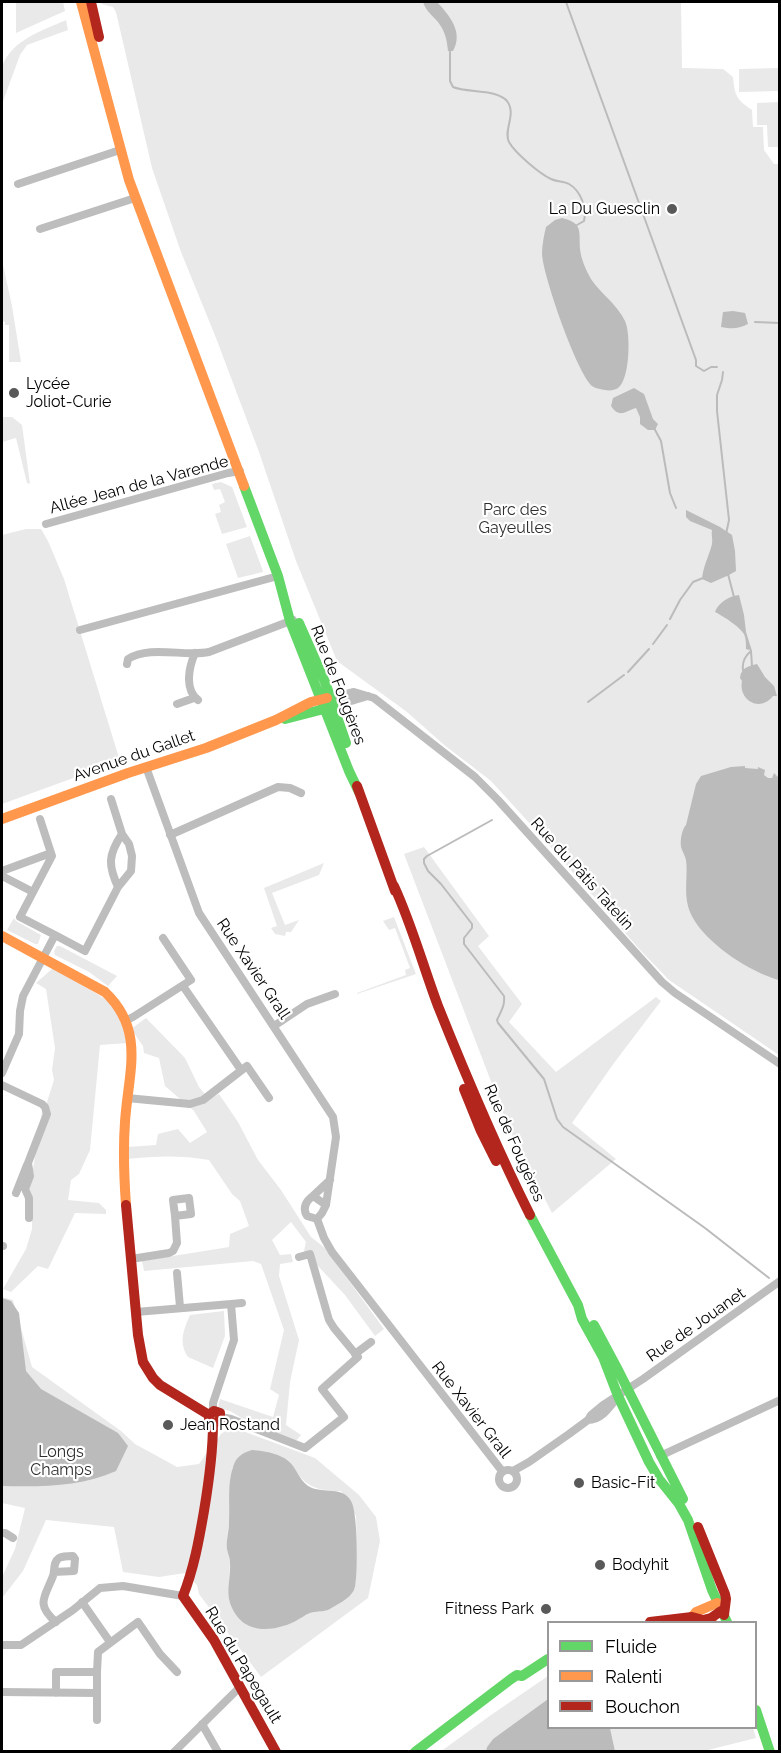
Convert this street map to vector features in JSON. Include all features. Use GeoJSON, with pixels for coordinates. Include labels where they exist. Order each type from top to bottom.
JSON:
{"type":"FeatureCollection","features":[{"type":"Feature","properties":{"kind":"main road"},"geometry":{"type":"LineString","coordinates":[[81,2],[101,68]]}},
{"type":"Feature","properties":{"kind":"main road"},"geometry":{"type":"LineString","coordinates":[[92,2],[99,40],[101,68]]}},
{"type":"Feature","properties":{"kind":"main road","name":"Rue de Fougères"},"geometry":{"type":"LineString","coordinates":[[101,68],[120,150],[135,198],[278,576],[288,597],[294,620],[327,703],[349,771],[394,886],[402,914],[413,936],[458,1069],[484,1137],[578,1305]]}},
{"type":"Feature","properties":{"kind":"main road","name":"Avenue du Gallet"},"geometry":{"type":"LineString","coordinates":[[2,819],[206,748],[276,720],[293,718],[327,703]]}},
{"type":"Feature","properties":{"kind":"main road"},"geometry":{"type":"LineString","coordinates":[[2,936],[105,992],[113,999],[127,1020],[132,1049],[124,1162],[130,1259],[142,1358],[153,1378],[166,1390],[214,1417],[210,1478],[201,1530],[192,1572],[183,1596]]}},
{"type":"Feature","properties":{"kind":"main road"},"geometry":{"type":"LineString","coordinates":[[578,1305],[588,1315],[612,1355],[660,1456],[690,1510],[707,1546],[723,1610]]}},
{"type":"Feature","properties":{"kind":"main road"},"geometry":{"type":"LineString","coordinates":[[578,1305],[582,1319],[603,1357],[618,1396],[649,1462],[685,1514],[723,1610]]}},
{"type":"Feature","properties":{"kind":"main road","name":"Rue du Papegault"},"geometry":{"type":"LineString","coordinates":[[183,1596],[214,1640],[276,1752]]}},
{"type":"Feature","properties":{"kind":"main road"},"geometry":{"type":"LineString","coordinates":[[692,1617],[696,1612],[723,1610]]}},
{"type":"Feature","properties":{"kind":"main road"},"geometry":{"type":"LineString","coordinates":[[664,1621],[692,1617],[697,1620],[710,1621],[723,1610]]}},
{"type":"Feature","properties":{"kind":"main road"},"geometry":{"type":"LineString","coordinates":[[415,1752],[466,1714],[472,1713],[521,1681],[522,1676],[547,1660]]}},
{"type":"Feature","properties":{"kind":"main road"},"geometry":{"type":"LineString","coordinates":[[757,1713],[770,1752]]}},
{"type":"Feature","properties":{"kind":"street"},"geometry":{"type":"LineString","coordinates":[[18,184],[120,150]]}},
{"type":"Feature","properties":{"kind":"street"},"geometry":{"type":"LineString","coordinates":[[40,229],[135,198]]}},
{"type":"Feature","properties":{"kind":"street","name":"Allée Jean de la Varende"},"geometry":{"type":"LineString","coordinates":[[46,524],[240,471]]}},
{"type":"Feature","properties":{"kind":"street"},"geometry":{"type":"LineString","coordinates":[[80,630],[278,576]]}},
{"type":"Feature","properties":{"kind":"street"},"geometry":{"type":"LineString","coordinates":[[127,664],[128,659],[132,656],[144,652],[209,652],[294,620]]}},
{"type":"Feature","properties":{"kind":"street"},"geometry":{"type":"LineString","coordinates":[[177,704],[196,699],[189,680],[195,653]]}},
{"type":"Feature","properties":{"kind":"street","name":"Rue du Pâtis Tatelin"},"geometry":{"type":"LineString","coordinates":[[327,703],[354,692],[370,696],[384,704],[480,781],[668,988],[780,1064]]}},
{"type":"Feature","properties":{"kind":"street","name":"Rue Xavier Grall"},"geometry":{"type":"LineString","coordinates":[[146,767],[199,913],[333,1117],[336,1137],[330,1180],[326,1205],[317,1219]]}},
{"type":"Feature","properties":{"kind":"street"},"geometry":{"type":"LineString","coordinates":[[170,835],[278,787],[290,788],[301,793]]}},
{"type":"Feature","properties":{"kind":"street"},"geometry":{"type":"LineString","coordinates":[[40,819],[52,856],[20,917],[85,951],[118,887],[131,871],[132,856],[129,844],[122,834],[111,799]]}},
{"type":"Feature","properties":{"kind":"street"},"geometry":{"type":"LineString","coordinates":[[118,887],[111,872],[110,857],[122,834]]}},
{"type":"Feature","properties":{"kind":"street"},"geometry":{"type":"LineString","coordinates":[[2,871],[51,853]]}},
{"type":"Feature","properties":{"kind":"street"},"geometry":{"type":"LineString","coordinates":[[2,876],[33,892]]}},
{"type":"Feature","properties":{"kind":"street"},"geometry":{"type":"LineString","coordinates":[[2,1074],[19,1034],[23,996],[55,935]]}},
{"type":"Feature","properties":{"kind":"street"},"geometry":{"type":"LineString","coordinates":[[127,1020],[191,980],[163,938]]}},
{"type":"Feature","properties":{"kind":"street"},"geometry":{"type":"LineString","coordinates":[[183,986],[241,1070]]}},
{"type":"Feature","properties":{"kind":"street"},"geometry":{"type":"LineString","coordinates":[[274,1026],[307,1004],[335,994]]}},
{"type":"Feature","properties":{"kind":"street"},"geometry":{"type":"LineString","coordinates":[[127,1098],[190,1104],[203,1100],[247,1066],[269,1098]]}},
{"type":"Feature","properties":{"kind":"street"},"geometry":{"type":"LineString","coordinates":[[2,1085],[42,1104],[46,1110],[45,1119],[16,1193]]}},
{"type":"Feature","properties":{"kind":"street"},"geometry":{"type":"LineString","coordinates":[[28,1163],[30,1176],[25,1189],[29,1198],[29,1218]]}},
{"type":"Feature","properties":{"kind":"street"},"geometry":{"type":"LineString","coordinates":[[326,1205],[313,1196],[330,1180]]}},
{"type":"Feature","properties":{"kind":"street","name":"Rue Xavier Grall"},"geometry":{"type":"LineString","coordinates":[[313,1196],[305,1206],[304,1212],[317,1219],[332,1252],[502,1471]]}},
{"type":"Feature","properties":{"kind":"street"},"geometry":{"type":"LineString","coordinates":[[130,1259],[169,1254],[173,1251],[177,1243],[175,1216]]}},
{"type":"Feature","properties":{"kind":"street"},"geometry":{"type":"LineString","coordinates":[[231,1304],[234,1340],[213,1403],[214,1417],[231,1419],[305,1448],[344,1417],[322,1389],[358,1357],[329,1320],[310,1254],[299,1257]]}},
{"type":"Feature","properties":{"kind":"street"},"geometry":{"type":"LineString","coordinates":[[177,1273],[180,1307]]}},
{"type":"Feature","properties":{"kind":"street","name":"Rue de Jouanet"},"geometry":{"type":"LineString","coordinates":[[515,1474],[588,1420],[594,1420],[607,1411],[618,1396],[780,1281]]}},
{"type":"Feature","properties":{"kind":"street"},"geometry":{"type":"LineString","coordinates":[[136,1312],[242,1303]]}},
{"type":"Feature","properties":{"kind":"street"},"geometry":{"type":"LineString","coordinates":[[356,1354],[371,1342]]}},
{"type":"Feature","properties":{"kind":"street"},"geometry":{"type":"LineString","coordinates":[[660,1456],[780,1400]]}},
{"type":"Feature","properties":{"kind":"street"},"geometry":{"type":"LineString","coordinates":[[507,1469],[515,1474],[513,1486],[508,1488],[503,1486],[499,1479],[502,1471],[507,1469]]}},
{"type":"Feature","properties":{"kind":"street"},"geometry":{"type":"LineString","coordinates":[[2,1533],[13,1538]]}},
{"type":"Feature","properties":{"kind":"street"},"geometry":{"type":"LineString","coordinates":[[54,1572],[42,1600],[46,1613],[56,1622]]}},
{"type":"Feature","properties":{"kind":"street"},"geometry":{"type":"LineString","coordinates":[[2,1645],[21,1645],[56,1622],[100,1588],[123,1586],[183,1596]]}},
{"type":"Feature","properties":{"kind":"street"},"geometry":{"type":"LineString","coordinates":[[82,1602],[110,1642]]}},
{"type":"Feature","properties":{"kind":"street"},"geometry":{"type":"LineString","coordinates":[[97,1720],[98,1652],[138,1622],[160,1654],[177,1672]]}},
{"type":"Feature","properties":{"kind":"street"},"geometry":{"type":"LineString","coordinates":[[56,1693],[56,1672],[97,1672]]}},
{"type":"Feature","properties":{"kind":"street"},"geometry":{"type":"LineString","coordinates":[[174,1752],[240,1687]]}},
{"type":"Feature","properties":{"kind":"street"},"geometry":{"type":"LineString","coordinates":[[2,1692],[97,1693]]}},
{"type":"Feature","properties":{"kind":"street"},"geometry":{"type":"LineString","coordinates":[[202,1724],[218,1752]]}},
{"type":"Feature","properties":{"kind":"green space"},"geometry":{"type":"Polygon","coordinates":[[[16,2],[63,2],[65,11],[16,33],[16,2]]]}},
{"type":"Feature","properties":{"kind":"green space","name":"Parc des Gayeulles"},"geometry":{"type":"Polygon","coordinates":[[[101,2],[681,2],[682,68],[723,69],[733,77],[737,97],[752,110],[753,127],[763,127],[764,150],[774,164],[780,164],[779,1055],[669,980],[491,781],[443,744],[407,712],[337,661],[296,561],[259,452],[181,252],[152,168],[116,12],[113,7],[101,4],[101,2]]]}},
{"type":"Feature","properties":{"kind":"green space"},"geometry":{"type":"Polygon","coordinates":[[[66,20],[68,30],[27,45],[20,55],[2,104],[1,70],[13,49],[38,32],[66,20]]]}},
{"type":"Feature","properties":{"kind":"green space"},"geometry":{"type":"Polygon","coordinates":[[[779,68],[779,91],[739,92],[739,69],[779,68]]]}},
{"type":"Feature","properties":{"kind":"green space"},"geometry":{"type":"Polygon","coordinates":[[[779,102],[779,147],[768,147],[767,125],[757,125],[757,103],[779,102]]]}},
{"type":"Feature","properties":{"kind":"green space"},"geometry":{"type":"Polygon","coordinates":[[[2,260],[21,362],[9,362],[9,325],[5,325],[2,321],[2,260]]]}},
{"type":"Feature","properties":{"kind":"green space"},"geometry":{"type":"Polygon","coordinates":[[[2,417],[12,417],[22,425],[30,484],[27,483],[16,438],[2,442],[2,417]]]}},
{"type":"Feature","properties":{"kind":"green space"},"geometry":{"type":"Polygon","coordinates":[[[221,482],[232,487],[247,527],[222,534],[215,514],[221,512],[219,505],[225,502],[220,489],[214,490],[212,484],[221,482]]]}},
{"type":"Feature","properties":{"kind":"green space"},"geometry":{"type":"Polygon","coordinates":[[[26,529],[41,529],[64,579],[120,761],[2,804],[2,535],[26,529]]]}},
{"type":"Feature","properties":{"kind":"green space"},"geometry":{"type":"Polygon","coordinates":[[[250,536],[263,572],[238,578],[226,544],[250,536]]]}},
{"type":"Feature","properties":{"kind":"green space"},"geometry":{"type":"Polygon","coordinates":[[[424,847],[489,936],[478,946],[522,1004],[509,1022],[556,1072],[656,997],[661,1001],[572,1123],[616,1159],[552,1213],[510,1131],[404,854],[424,847]]]}},
{"type":"Feature","properties":{"kind":"green space"},"geometry":{"type":"Polygon","coordinates":[[[324,863],[319,875],[272,893],[285,925],[299,920],[291,932],[286,932],[285,936],[275,934],[271,928],[277,926],[264,888],[324,863]]]}},
{"type":"Feature","properties":{"kind":"green space"},"geometry":{"type":"Polygon","coordinates":[[[394,917],[416,974],[357,994],[406,975],[405,970],[410,968],[395,928],[389,930],[383,921],[394,917]]]}},
{"type":"Feature","properties":{"kind":"green space"},"geometry":{"type":"Polygon","coordinates":[[[14,918],[41,935],[38,944],[7,930],[14,918]]]}},
{"type":"Feature","properties":{"kind":"green space"},"geometry":{"type":"Polygon","coordinates":[[[57,946],[117,976],[108,986],[89,972],[55,955],[54,951],[57,946]]]}},
{"type":"Feature","properties":{"kind":"green space"},"geometry":{"type":"Polygon","coordinates":[[[53,968],[107,1000],[121,1017],[128,1043],[100,1045],[90,1150],[79,1174],[71,1180],[68,1200],[99,1203],[106,1210],[106,1214],[75,1213],[48,1269],[38,1266],[11,1292],[3,1289],[26,1249],[32,1229],[32,1207],[25,1205],[31,1182],[42,1111],[54,1080],[52,1070],[55,1048],[46,989],[36,983],[53,968]]]}},
{"type":"Feature","properties":{"kind":"green space"},"geometry":{"type":"Polygon","coordinates":[[[146,1018],[185,1058],[199,1087],[209,1099],[219,1094],[238,1122],[258,1160],[281,1190],[311,1237],[325,1248],[384,1329],[375,1336],[345,1295],[304,1251],[306,1242],[291,1222],[272,1240],[280,1255],[291,1254],[293,1262],[280,1264],[279,1276],[299,1340],[290,1382],[286,1425],[301,1435],[295,1442],[255,1426],[230,1411],[218,1408],[220,1399],[273,1417],[279,1395],[270,1389],[284,1330],[261,1264],[253,1261],[144,1271],[142,1261],[229,1247],[230,1234],[249,1226],[240,1201],[232,1194],[209,1160],[188,1157],[127,1159],[127,1147],[156,1145],[158,1134],[178,1129],[190,1143],[207,1132],[194,1111],[165,1086],[159,1058],[144,1053],[143,1046],[131,1029],[146,1018]]]}},
{"type":"Feature","properties":{"kind":"green space","name":"Longs Champs"},"geometry":{"type":"Polygon","coordinates":[[[2,1297],[13,1300],[32,1367],[121,1431],[135,1444],[177,1467],[199,1464],[221,1434],[232,1427],[315,1458],[359,1495],[376,1517],[380,1541],[368,1598],[261,1677],[199,1594],[197,1585],[185,1573],[159,1577],[123,1572],[114,1527],[46,1520],[23,1571],[2,1598],[2,1577],[15,1549],[25,1508],[2,1503],[2,1297]],[[291,1464],[233,1466],[229,1493],[227,1540],[230,1561],[230,1603],[292,1623],[310,1613],[328,1610],[355,1588],[357,1553],[356,1516],[341,1491],[324,1490],[311,1486],[301,1478],[291,1464]]]}},
{"type":"Feature","properties":{"kind":"green space"},"geometry":{"type":"Polygon","coordinates":[[[224,1311],[225,1336],[213,1368],[188,1357],[183,1341],[184,1330],[190,1315],[224,1311]]]}},
{"type":"Feature","properties":{"kind":"green space"},"geometry":{"type":"Polygon","coordinates":[[[547,1677],[547,1700],[493,1739],[486,1751],[440,1752],[547,1677]]]}},
{"type":"Feature","properties":{"kind":"green space"},"geometry":{"type":"Polygon","coordinates":[[[610,1729],[753,1729],[756,1738],[704,1751],[615,1751],[610,1729]]]}},
{"type":"Feature","properties":{"kind":"shaded area"},"geometry":{"type":"Polygon","coordinates":[[[423,2],[437,2],[454,24],[457,37],[453,51],[448,51],[442,29],[423,2]]]}},
{"type":"Feature","properties":{"kind":"shaded area"},"geometry":{"type":"Polygon","coordinates":[[[562,218],[577,225],[581,253],[587,272],[618,309],[627,327],[629,345],[625,376],[622,383],[614,390],[595,388],[586,377],[570,344],[548,282],[542,254],[546,227],[562,218]]]}},
{"type":"Feature","properties":{"kind":"shaded area"},"geometry":{"type":"Polygon","coordinates":[[[723,312],[745,313],[748,324],[735,328],[721,327],[723,312]]]}},
{"type":"Feature","properties":{"kind":"shaded area"},"geometry":{"type":"Polygon","coordinates":[[[634,388],[644,394],[653,419],[658,424],[655,430],[648,430],[640,424],[636,408],[620,413],[611,406],[613,398],[634,388]]]}},
{"type":"Feature","properties":{"kind":"shaded area"},"geometry":{"type":"Polygon","coordinates":[[[686,510],[732,535],[736,571],[711,583],[702,579],[712,544],[712,530],[690,521],[686,517],[686,510]]]}},
{"type":"Feature","properties":{"kind":"shaded area"},"geometry":{"type":"Polygon","coordinates":[[[739,595],[751,648],[749,650],[746,649],[742,631],[715,612],[724,600],[739,595]]]}},
{"type":"Feature","properties":{"kind":"shaded area"},"geometry":{"type":"Polygon","coordinates":[[[757,664],[774,686],[777,696],[773,696],[762,704],[756,704],[747,699],[743,694],[740,678],[745,668],[757,664]]]}},
{"type":"Feature","properties":{"kind":"shaded area"},"geometry":{"type":"Polygon","coordinates":[[[745,766],[745,768],[758,769],[758,767],[765,770],[764,775],[768,778],[772,778],[774,773],[779,778],[779,980],[739,962],[712,941],[693,918],[687,900],[686,860],[681,841],[696,784],[701,776],[731,767],[745,766]]]}},
{"type":"Feature","properties":{"kind":"shaded area"},"geometry":{"type":"Polygon","coordinates":[[[2,1298],[11,1301],[19,1313],[26,1371],[41,1389],[118,1433],[128,1446],[116,1471],[75,1483],[46,1486],[2,1486],[2,1298]]]}},
{"type":"Feature","properties":{"kind":"shaded area"},"geometry":{"type":"Polygon","coordinates":[[[252,1450],[269,1452],[285,1459],[310,1487],[348,1496],[353,1507],[356,1529],[356,1580],[354,1590],[349,1596],[328,1610],[310,1613],[285,1626],[266,1629],[248,1626],[241,1621],[230,1603],[228,1593],[230,1562],[227,1546],[230,1481],[238,1458],[252,1450]]]}},
{"type":"Feature","properties":{"kind":"shaded area"},"geometry":{"type":"Polygon","coordinates":[[[547,1700],[547,1729],[610,1729],[615,1751],[486,1751],[493,1739],[547,1700]]]}},
{"type":"Feature","properties":{"kind":"waterway"},"geometry":{"type":"LineString","coordinates":[[566,2],[696,360],[696,366],[704,371],[717,367]]}},
{"type":"Feature","properties":{"kind":"waterway"},"geometry":{"type":"LineString","coordinates":[[450,48],[450,81],[453,87],[489,93],[507,101],[511,111],[509,142],[541,173],[553,180],[565,182],[577,191],[585,211],[584,221],[577,225]]}},
{"type":"Feature","properties":{"kind":"waterway"},"geometry":{"type":"LineString","coordinates":[[755,322],[780,323]]}},
{"type":"Feature","properties":{"kind":"waterway"},"geometry":{"type":"LineString","coordinates":[[723,372],[717,395],[717,411],[729,520],[726,534]]}},
{"type":"Feature","properties":{"kind":"waterway"},"geometry":{"type":"LineString","coordinates":[[654,428],[661,441],[670,493],[676,508]]}},
{"type":"Feature","properties":{"kind":"waterway"},"geometry":{"type":"LineString","coordinates":[[728,574],[734,597]]}},
{"type":"Feature","properties":{"kind":"waterway"},"geometry":{"type":"LineString","coordinates":[[670,619],[693,582],[703,578]]}},
{"type":"Feature","properties":{"kind":"waterway"},"geometry":{"type":"LineString","coordinates":[[653,644],[667,625]]}},
{"type":"Feature","properties":{"kind":"waterway"},"geometry":{"type":"LineString","coordinates":[[745,671],[743,670],[744,662],[751,651],[750,648]]}},
{"type":"Feature","properties":{"kind":"waterway"},"geometry":{"type":"LineString","coordinates":[[628,672],[649,649]]}},
{"type":"Feature","properties":{"kind":"waterway"},"geometry":{"type":"LineString","coordinates":[[751,651],[752,666]]}},
{"type":"Feature","properties":{"kind":"waterway"},"geometry":{"type":"LineString","coordinates":[[588,702],[624,675]]}},
{"type":"Feature","properties":{"kind":"waterway"},"geometry":{"type":"LineString","coordinates":[[492,820],[427,856],[424,863],[428,871],[472,924],[472,928],[464,938],[464,944],[504,996],[498,1023],[544,1079],[557,1119],[563,1127],[705,1228],[769,1278]]}},
{"type":"Feature","properties":{"kind":"traffic: fast"},"geometry":{"type":"LineString","coordinates":[[244,486],[278,576],[290,621],[359,792]]}},
{"type":"Feature","properties":{"kind":"traffic: fast"},"geometry":{"type":"LineString","coordinates":[[299,623],[325,682],[346,743]]}},
{"type":"Feature","properties":{"kind":"traffic: fast"},"geometry":{"type":"LineString","coordinates":[[285,719],[324,709]]}},
{"type":"Feature","properties":{"kind":"traffic: fast"},"geometry":{"type":"LineString","coordinates":[[530,1215],[578,1305],[582,1319],[603,1357],[618,1396],[649,1462],[688,1520],[712,1590],[727,1621]]}},
{"type":"Feature","properties":{"kind":"traffic: fast"},"geometry":{"type":"LineString","coordinates":[[594,1325],[683,1499]]}},
{"type":"Feature","properties":{"kind":"traffic: fast"},"geometry":{"type":"LineString","coordinates":[[415,1752],[511,1679],[517,1675],[522,1676],[547,1660]]}},
{"type":"Feature","properties":{"kind":"traffic: fast"},"geometry":{"type":"LineString","coordinates":[[757,1713],[770,1752]]}},
{"type":"Feature","properties":{"kind":"traffic: slow"},"geometry":{"type":"LineString","coordinates":[[81,2],[129,180],[244,486]]}},
{"type":"Feature","properties":{"kind":"traffic: slow"},"geometry":{"type":"LineString","coordinates":[[2,819],[128,773],[206,748],[276,720],[311,702],[327,698]]}},
{"type":"Feature","properties":{"kind":"traffic: slow"},"geometry":{"type":"LineString","coordinates":[[2,936],[105,992],[118,1007],[126,1022],[132,1053],[124,1132],[126,1205]]}},
{"type":"Feature","properties":{"kind":"traffic: slow"},"geometry":{"type":"LineString","coordinates":[[692,1617],[696,1612],[717,1603]]}},
{"type":"Feature","properties":{"kind":"traffic: jam"},"geometry":{"type":"LineString","coordinates":[[91,2],[99,37]]}},
{"type":"Feature","properties":{"kind":"traffic: jam"},"geometry":{"type":"LineString","coordinates":[[357,786],[395,891]]}},
{"type":"Feature","properties":{"kind":"traffic: jam"},"geometry":{"type":"LineString","coordinates":[[394,886],[459,1059],[530,1215]]}},
{"type":"Feature","properties":{"kind":"traffic: jam"},"geometry":{"type":"LineString","coordinates":[[464,1089],[496,1161]]}},
{"type":"Feature","properties":{"kind":"traffic: jam"},"geometry":{"type":"LineString","coordinates":[[126,1205],[138,1335],[143,1362],[160,1385],[209,1415],[213,1423]]}},
{"type":"Feature","properties":{"kind":"traffic: jam"},"geometry":{"type":"LineString","coordinates":[[209,1415],[214,1411],[220,1413],[220,1421],[213,1423]]}},
{"type":"Feature","properties":{"kind":"traffic: jam"},"geometry":{"type":"LineString","coordinates":[[213,1423],[204,1511],[193,1564],[183,1596],[214,1640],[276,1752]]}},
{"type":"Feature","properties":{"kind":"traffic: jam"},"geometry":{"type":"LineString","coordinates":[[698,1527],[725,1594],[724,1615]]}},
{"type":"Feature","properties":{"kind":"traffic: jam"},"geometry":{"type":"LineString","coordinates":[[658,1621],[692,1617],[703,1620],[721,1611]]}},
{"type":"Feature","properties":{"kind":"place","name":"La Du Guesclin"},"geometry":{"type":"Point","coordinates":[672,209]}},
{"type":"Feature","properties":{"kind":"place","name":"Lycée Joliot-Curie"},"geometry":{"type":"Point","coordinates":[14,393]}},
{"type":"Feature","properties":{"kind":"place","name":"Jean Rostand"},"geometry":{"type":"Point","coordinates":[168,1425]}},
{"type":"Feature","properties":{"kind":"place","name":"Basic-Fit"},"geometry":{"type":"Point","coordinates":[579,1483]}},
{"type":"Feature","properties":{"kind":"place","name":"Bodyhit"},"geometry":{"type":"Point","coordinates":[600,1565]}},
{"type":"Feature","properties":{"kind":"place","name":"Fitness Park"},"geometry":{"type":"Point","coordinates":[546,1609]}}]}
